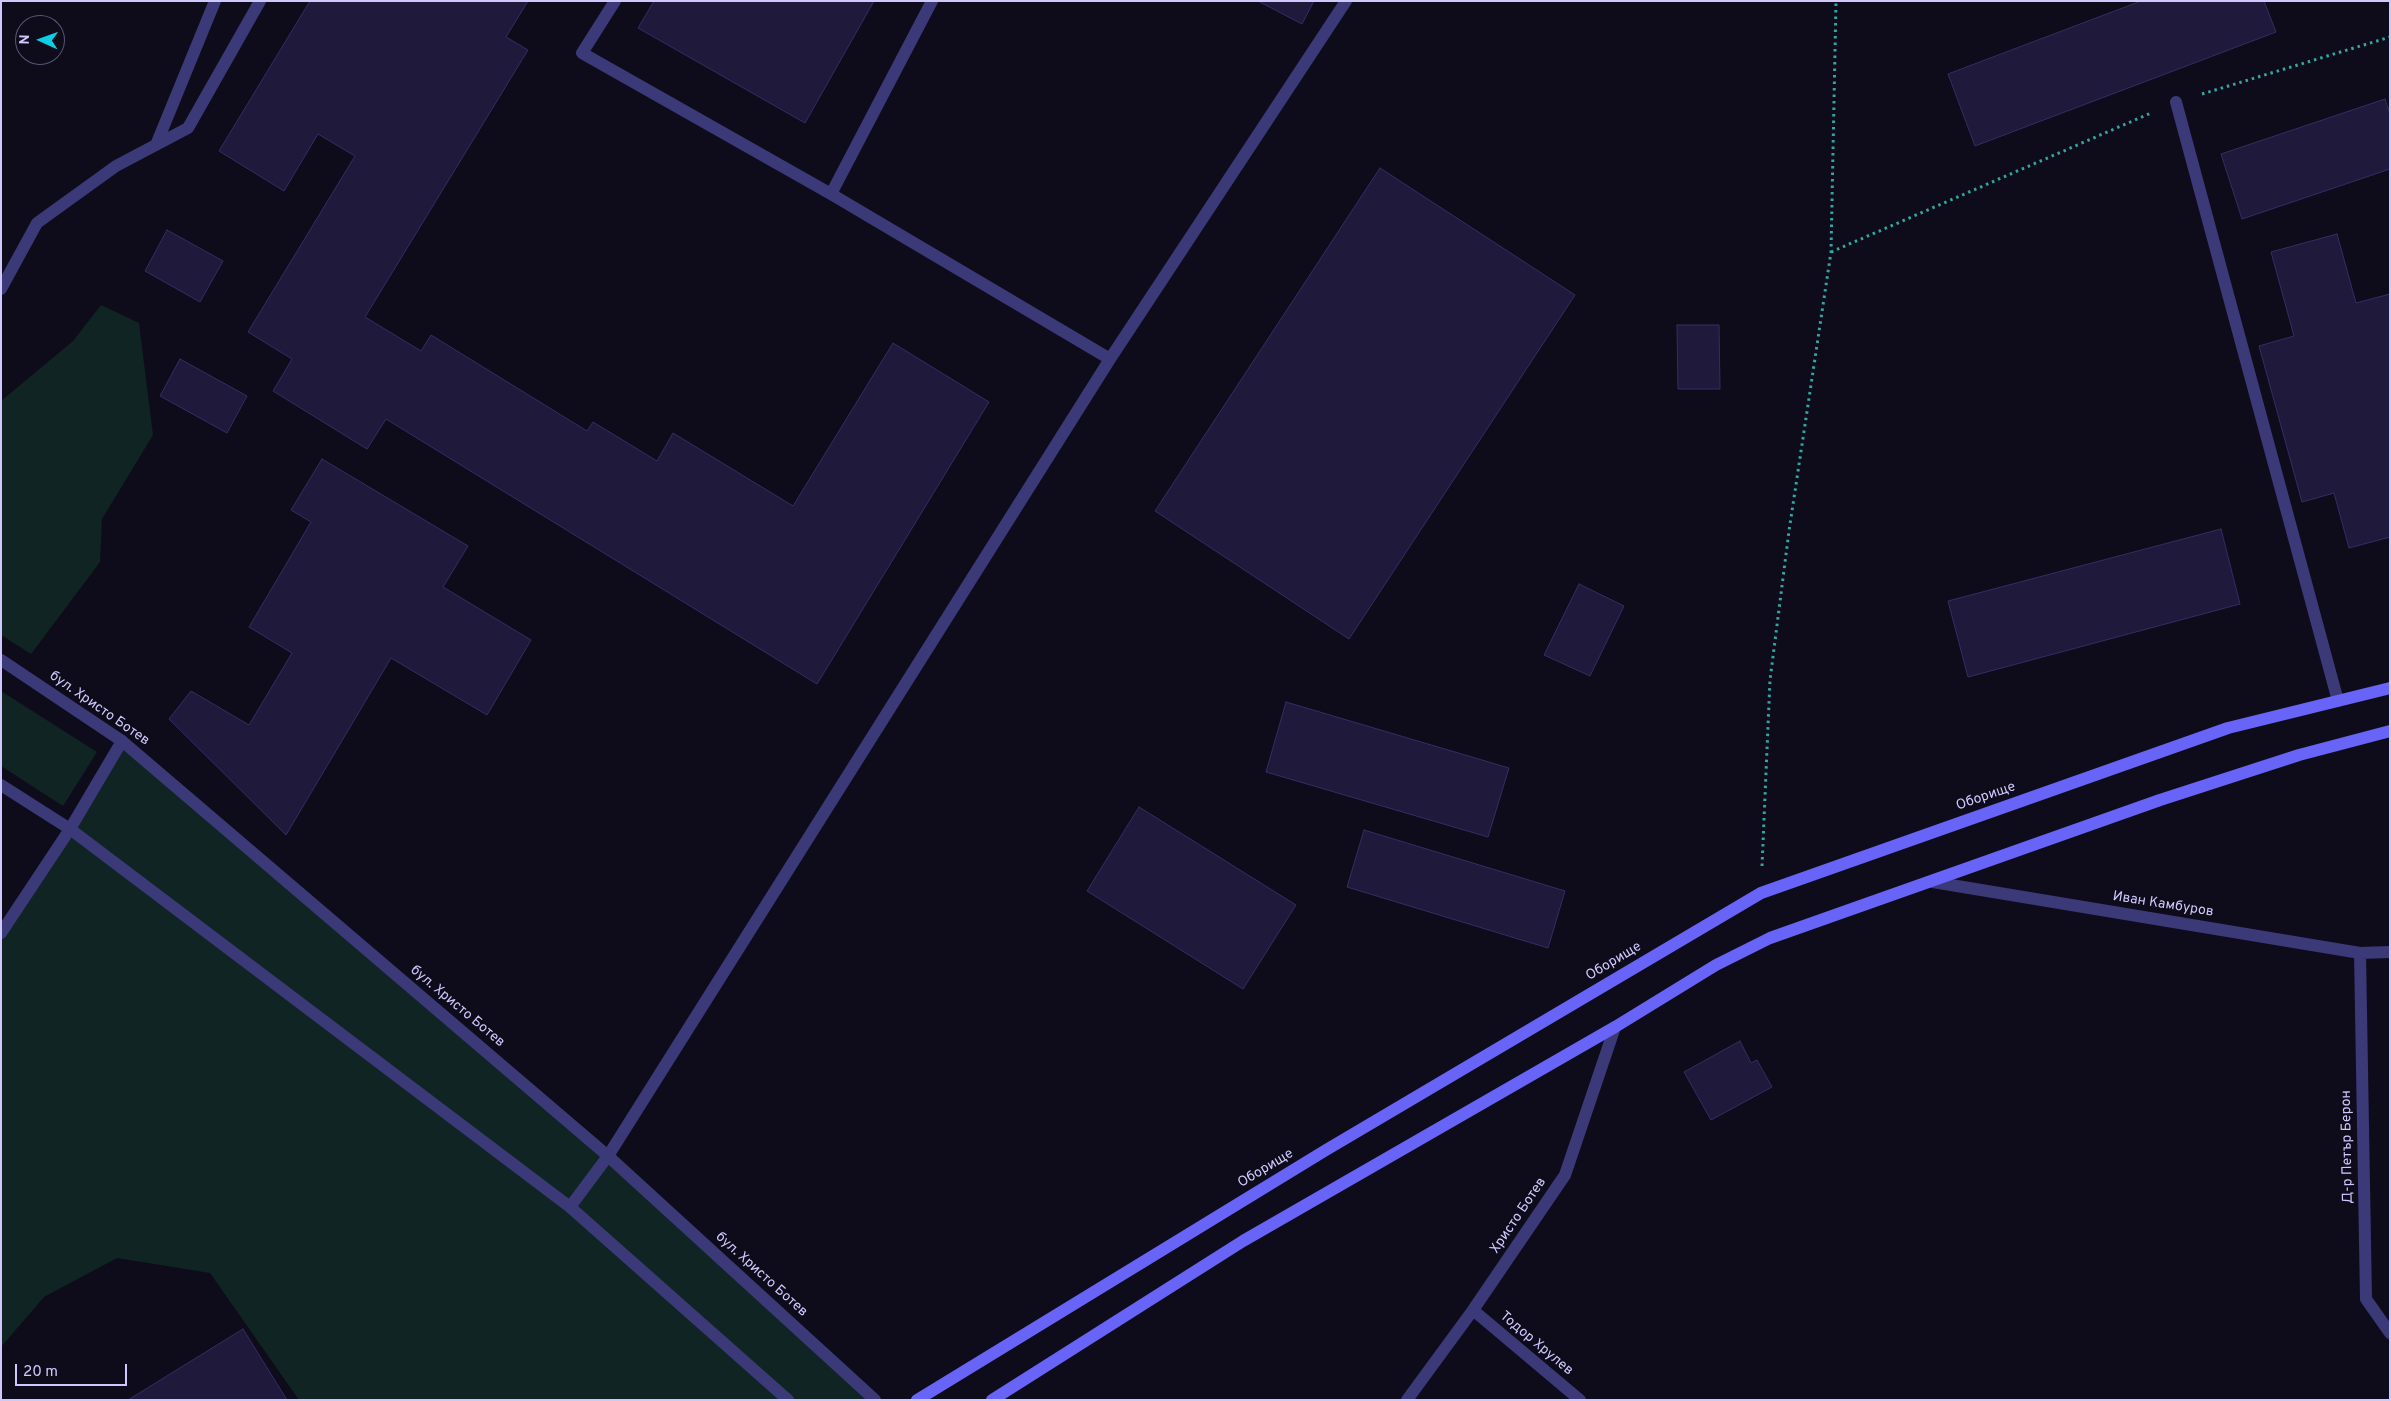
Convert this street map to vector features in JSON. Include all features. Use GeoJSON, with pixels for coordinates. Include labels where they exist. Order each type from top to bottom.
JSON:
{"type":"FeatureCollection","features":[{"type":"Feature","properties":{"kind":"main road","name":"Оборище"},"geometry":{"type":"LineString","coordinates":[[917,1400],[1317,1156],[1761,893],[2228,728],[2390,688]]}},
{"type":"Feature","properties":{"kind":"main road"},"geometry":{"type":"LineString","coordinates":[[992,1400],[1243,1241],[1615,1027],[1716,965],[1770,938],[1933,882],[2160,800],[2271,764],[2390,731]]}},
{"type":"Feature","properties":{"kind":"street"},"geometry":{"type":"LineString","coordinates":[[156,145],[215,1]]}},
{"type":"Feature","properties":{"kind":"street"},"geometry":{"type":"LineString","coordinates":[[1,289],[38,223],[116,166],[188,128],[260,1]]}},
{"type":"Feature","properties":{"kind":"street"},"geometry":{"type":"LineString","coordinates":[[614,1],[582,53],[831,194],[1110,359]]}},
{"type":"Feature","properties":{"kind":"street"},"geometry":{"type":"LineString","coordinates":[[831,194],[932,1]]}},
{"type":"Feature","properties":{"kind":"street"},"geometry":{"type":"LineString","coordinates":[[570,1207],[608,1156],[1110,359],[1346,1]]}},
{"type":"Feature","properties":{"kind":"street"},"geometry":{"type":"LineString","coordinates":[[2176,102],[2338,701]]}},
{"type":"Feature","properties":{"kind":"street","name":"бул. Христо Ботев"},"geometry":{"type":"LineString","coordinates":[[1,660],[122,741],[608,1156],[875,1400]]}},
{"type":"Feature","properties":{"kind":"street"},"geometry":{"type":"LineString","coordinates":[[1,933],[70,829],[122,741]]}},
{"type":"Feature","properties":{"kind":"street"},"geometry":{"type":"LineString","coordinates":[[1,785],[70,829],[570,1207],[788,1400]]}},
{"type":"Feature","properties":{"kind":"street","name":"Иван Камбуров"},"geometry":{"type":"LineString","coordinates":[[1933,882],[2360,953],[2390,952]]}},
{"type":"Feature","properties":{"kind":"street","name":"Д-р Петър Берон"},"geometry":{"type":"LineString","coordinates":[[2360,953],[2366,1299],[2390,1333]]}},
{"type":"Feature","properties":{"kind":"street","name":"Христо Ботев"},"geometry":{"type":"LineString","coordinates":[[1407,1400],[1473,1310],[1565,1175],[1615,1027]]}},
{"type":"Feature","properties":{"kind":"street","name":"Тодор Хрулев"},"geometry":{"type":"LineString","coordinates":[[1473,1310],[1580,1400]]}},
{"type":"Feature","properties":{"kind":"path"},"geometry":{"type":"LineString","coordinates":[[1761,893],[1770,680],[1789,531],[1831,252],[1836,1]]}},
{"type":"Feature","properties":{"kind":"path"},"geometry":{"type":"LineString","coordinates":[[1831,252],[2176,102],[2390,37]]}},
{"type":"Feature","properties":{"kind":"green space"},"geometry":{"type":"Polygon","coordinates":[[[101,305],[139,323],[153,435],[102,519],[100,562],[31,654],[1,635],[1,401],[73,341],[101,305]]]}},
{"type":"Feature","properties":{"kind":"green space"},"geometry":{"type":"Polygon","coordinates":[[[1,691],[97,752],[63,806],[1,766],[1,691]]]}},
{"type":"Feature","properties":{"kind":"green space"},"geometry":{"type":"Polygon","coordinates":[[[122,741],[608,1156],[875,1400],[299,1400],[210,1273],[117,1258],[44,1297],[1,1347],[1,933],[122,741]]]}},
{"type":"Feature","properties":{"kind":"building"},"geometry":{"type":"Polygon","coordinates":[[[310,1],[528,1],[506,37],[528,50],[365,317],[421,351],[431,335],[587,431],[593,422],[657,461],[673,433],[793,506],[893,343],[989,402],[817,684],[386,419],[367,449],[273,391],[292,359],[248,332],[355,156],[318,134],[284,191],[219,151],[310,1]]]}},
{"type":"Feature","properties":{"kind":"building"},"geometry":{"type":"Polygon","coordinates":[[[654,1],[874,1],[805,123],[638,28],[654,1]]]}},
{"type":"Feature","properties":{"kind":"building"},"geometry":{"type":"Polygon","coordinates":[[[1258,1],[1314,1],[1302,24],[1258,1]]]}},
{"type":"Feature","properties":{"kind":"building"},"geometry":{"type":"Polygon","coordinates":[[[2141,1],[2264,1],[2276,32],[1975,146],[1948,74],[2141,1]]]}},
{"type":"Feature","properties":{"kind":"building"},"geometry":{"type":"Polygon","coordinates":[[[2385,99],[2390,114],[2390,169],[2242,219],[2221,154],[2385,99]]]}},
{"type":"Feature","properties":{"kind":"building"},"geometry":{"type":"Polygon","coordinates":[[[1380,168],[1575,295],[1349,639],[1155,511],[1380,168]]]}},
{"type":"Feature","properties":{"kind":"building"},"geometry":{"type":"Polygon","coordinates":[[[167,230],[223,261],[200,302],[145,271],[167,230]]]}},
{"type":"Feature","properties":{"kind":"building"},"geometry":{"type":"Polygon","coordinates":[[[2337,234],[2356,303],[2390,294],[2390,537],[2349,548],[2334,493],[2302,502],[2259,346],[2294,336],[2271,252],[2337,234]]]}},
{"type":"Feature","properties":{"kind":"building"},"geometry":{"type":"Polygon","coordinates":[[[1677,325],[1719,325],[1720,389],[1678,389],[1677,325]]]}},
{"type":"Feature","properties":{"kind":"building"},"geometry":{"type":"Polygon","coordinates":[[[180,359],[247,396],[227,433],[160,396],[180,359]]]}},
{"type":"Feature","properties":{"kind":"building"},"geometry":{"type":"Polygon","coordinates":[[[322,459],[468,546],[443,587],[531,640],[487,715],[391,658],[286,835],[169,719],[191,691],[249,725],[292,653],[249,627],[311,522],[291,510],[322,459]]]}},
{"type":"Feature","properties":{"kind":"building"},"geometry":{"type":"Polygon","coordinates":[[[2221,529],[2240,604],[1968,677],[1948,601],[2221,529]]]}},
{"type":"Feature","properties":{"kind":"building"},"geometry":{"type":"Polygon","coordinates":[[[1579,584],[1624,606],[1590,676],[1544,655],[1579,584]]]}},
{"type":"Feature","properties":{"kind":"building"},"geometry":{"type":"Polygon","coordinates":[[[1286,702],[1509,768],[1488,837],[1266,772],[1286,702]]]}},
{"type":"Feature","properties":{"kind":"building"},"geometry":{"type":"Polygon","coordinates":[[[1139,807],[1296,905],[1243,989],[1087,891],[1139,807]]]}},
{"type":"Feature","properties":{"kind":"building"},"geometry":{"type":"Polygon","coordinates":[[[1364,830],[1565,891],[1548,948],[1347,887],[1364,830]]]}},
{"type":"Feature","properties":{"kind":"building"},"geometry":{"type":"Polygon","coordinates":[[[1740,1041],[1751,1063],[1757,1060],[1772,1087],[1711,1120],[1684,1072],[1740,1041]]]}},
{"type":"Feature","properties":{"kind":"building"},"geometry":{"type":"Polygon","coordinates":[[[243,1329],[287,1400],[128,1400],[243,1329]]]}}]}
